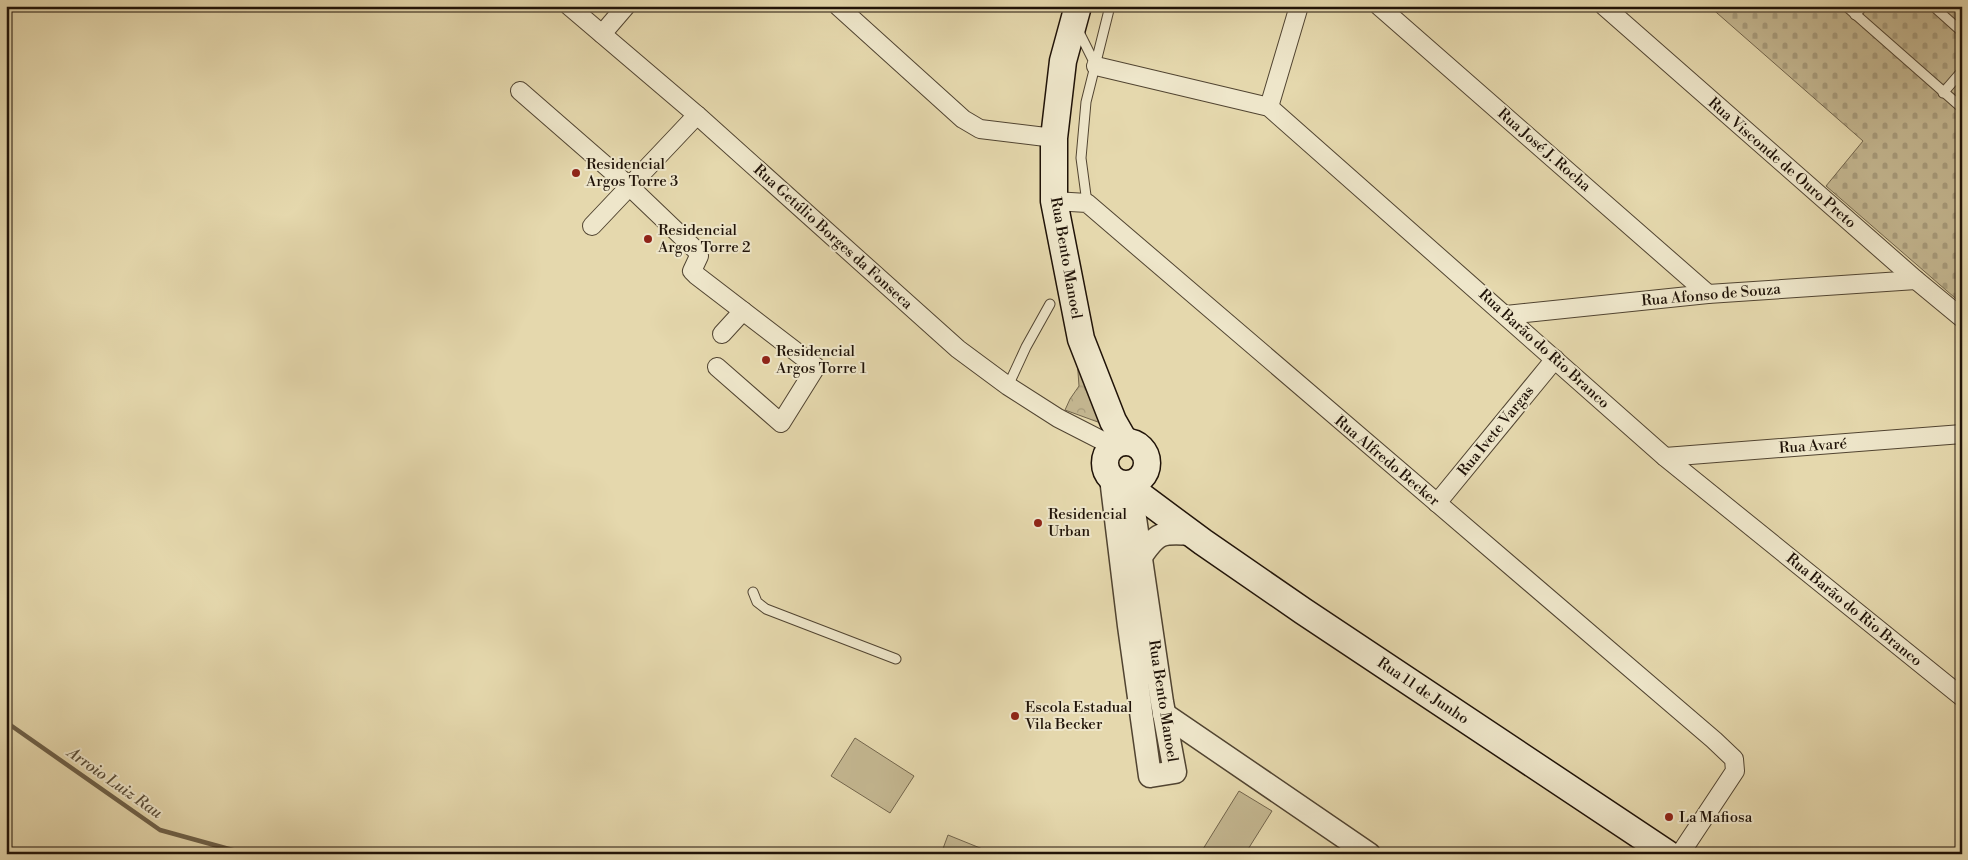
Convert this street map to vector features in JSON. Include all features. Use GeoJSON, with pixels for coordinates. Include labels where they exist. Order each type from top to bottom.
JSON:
{"type":"FeatureCollection","features":[{"type":"Feature","properties":{"kind":"main road","name":"Rua Bento Manoel"},"geometry":{"type":"LineString","coordinates":[[1076,14],[1063,61],[1054,138],[1054,201],[1081,339],[1113,421],[1118,444]]}},
{"type":"Feature","properties":{"kind":"main road"},"geometry":{"type":"LineString","coordinates":[[1132,442],[1144,450],[1148,464],[1128,479],[1107,472],[1105,459],[1118,444],[1132,442]]}},
{"type":"Feature","properties":{"kind":"main road","name":"Rua 11 de Junho"},"geometry":{"type":"LineString","coordinates":[[1128,479],[1141,496],[1303,611],[1668,854]]}},
{"type":"Feature","properties":{"kind":"street","name":"Rua Getúlio Borges da Fonseca"},"geometry":{"type":"LineString","coordinates":[[569,6],[697,115],[958,349],[1008,386],[1058,418],[1101,440],[1118,444]]}},
{"type":"Feature","properties":{"kind":"street"},"geometry":{"type":"LineString","coordinates":[[602,34],[626,6]]}},
{"type":"Feature","properties":{"kind":"street"},"geometry":{"type":"LineString","coordinates":[[838,6],[963,119],[980,130],[1054,138]]}},
{"type":"Feature","properties":{"kind":"street"},"geometry":{"type":"LineString","coordinates":[[1270,107],[1300,6]]}},
{"type":"Feature","properties":{"kind":"street","name":"Rua José J. Rocha"},"geometry":{"type":"LineString","coordinates":[[1379,6],[1708,294]]}},
{"type":"Feature","properties":{"kind":"street","name":"Rua Visconde de Ouro Preto"},"geometry":{"type":"LineString","coordinates":[[1604,6],[1916,280],[1962,318]]}},
{"type":"Feature","properties":{"kind":"street","name":"Rua Barão do Rio Branco"},"geometry":{"type":"LineString","coordinates":[[1096,66],[1270,107],[1665,457],[1962,697]]}},
{"type":"Feature","properties":{"kind":"street"},"geometry":{"type":"LineString","coordinates":[[520,90],[630,186],[698,252],[699,256],[692,271],[816,367],[781,423],[717,367]]}},
{"type":"Feature","properties":{"kind":"street"},"geometry":{"type":"LineString","coordinates":[[592,226],[697,115]]}},
{"type":"Feature","properties":{"kind":"street"},"geometry":{"type":"LineString","coordinates":[[1054,201],[1087,203]]}},
{"type":"Feature","properties":{"kind":"street","name":"Rua Alfredo Becker"},"geometry":{"type":"LineString","coordinates":[[1087,203],[1714,740],[1734,760],[1735,771],[1680,854]]}},
{"type":"Feature","properties":{"kind":"street","name":"Rua Afonso de Souza"},"geometry":{"type":"LineString","coordinates":[[1506,315],[1708,294],[1916,280]]}},
{"type":"Feature","properties":{"kind":"street"},"geometry":{"type":"LineString","coordinates":[[722,334],[743,311]]}},
{"type":"Feature","properties":{"kind":"street","name":"Rua Ivete Vargas"},"geometry":{"type":"LineString","coordinates":[[1437,503],[1555,359]]}},
{"type":"Feature","properties":{"kind":"street","name":"Rua Avaré"},"geometry":{"type":"LineString","coordinates":[[1665,457],[1962,434]]}},
{"type":"Feature","properties":{"kind":"street","name":"Rua Bento Manoel"},"geometry":{"type":"LineString","coordinates":[[1128,479],[1164,714],[1175,772],[1150,776],[1129,626],[1128,479]]}},
{"type":"Feature","properties":{"kind":"street"},"geometry":{"type":"LineString","coordinates":[[1140,558],[1148,546],[1158,537],[1168,532],[1187,530]]}},
{"type":"Feature","properties":{"kind":"street"},"geometry":{"type":"LineString","coordinates":[[1164,714],[1368,854]]}},
{"type":"Feature","properties":{"kind":"lane"},"geometry":{"type":"LineString","coordinates":[[1087,203],[1081,158],[1086,102],[1110,6]]}},
{"type":"Feature","properties":{"kind":"lane"},"geometry":{"type":"LineString","coordinates":[[1846,6],[1962,108]]}},
{"type":"Feature","properties":{"kind":"lane"},"geometry":{"type":"LineString","coordinates":[[1855,14],[1863,6]]}},
{"type":"Feature","properties":{"kind":"lane"},"geometry":{"type":"LineString","coordinates":[[1934,6],[1962,32]]}},
{"type":"Feature","properties":{"kind":"lane"},"geometry":{"type":"LineString","coordinates":[[1076,14],[1096,66]]}},
{"type":"Feature","properties":{"kind":"lane"},"geometry":{"type":"LineString","coordinates":[[1943,93],[1962,71]]}},
{"type":"Feature","properties":{"kind":"lane"},"geometry":{"type":"LineString","coordinates":[[1008,386],[1026,347],[1050,304]]}},
{"type":"Feature","properties":{"kind":"lane"},"geometry":{"type":"LineString","coordinates":[[752,592],[757,602],[766,609],[896,660]]}},
{"type":"Feature","properties":{"kind":"green space"},"geometry":{"type":"Polygon","coordinates":[[[1709,6],[1962,6],[1962,304],[1826,186],[1863,141],[1709,6]]]}},
{"type":"Feature","properties":{"kind":"green space"},"geometry":{"type":"Polygon","coordinates":[[[1077,358],[1106,425],[1065,410],[1079,386],[1077,358]]]}},
{"type":"Feature","properties":{"kind":"green space"},"geometry":{"type":"Polygon","coordinates":[[[855,738],[914,776],[890,813],[831,776],[855,738]]]}},
{"type":"Feature","properties":{"kind":"green space"},"geometry":{"type":"Polygon","coordinates":[[[1239,791],[1272,811],[1245,854],[1210,854],[1203,849],[1239,791]]]}},
{"type":"Feature","properties":{"kind":"green space"},"geometry":{"type":"Polygon","coordinates":[[[948,835],[995,854],[941,854],[948,835]]]}},
{"type":"Feature","properties":{"kind":"waterway","name":"Arroio Luiz Rau"},"geometry":{"type":"LineString","coordinates":[[6,722],[160,830],[247,854]]}},
{"type":"Feature","properties":{"kind":"place","name":"Residencial Argos Torre 3"},"geometry":{"type":"Point","coordinates":[576,173]}},
{"type":"Feature","properties":{"kind":"place","name":"Residencial Argos Torre 2"},"geometry":{"type":"Point","coordinates":[648,239]}},
{"type":"Feature","properties":{"kind":"place","name":"Residencial Argos Torre 1"},"geometry":{"type":"Point","coordinates":[766,360]}},
{"type":"Feature","properties":{"kind":"place","name":"Residencial Urban"},"geometry":{"type":"Point","coordinates":[1038,523]}},
{"type":"Feature","properties":{"kind":"place","name":"Escola Estadual Vila Becker"},"geometry":{"type":"Point","coordinates":[1015,716]}},
{"type":"Feature","properties":{"kind":"place","name":"La Mafiosa"},"geometry":{"type":"Point","coordinates":[1669,817]}}]}
